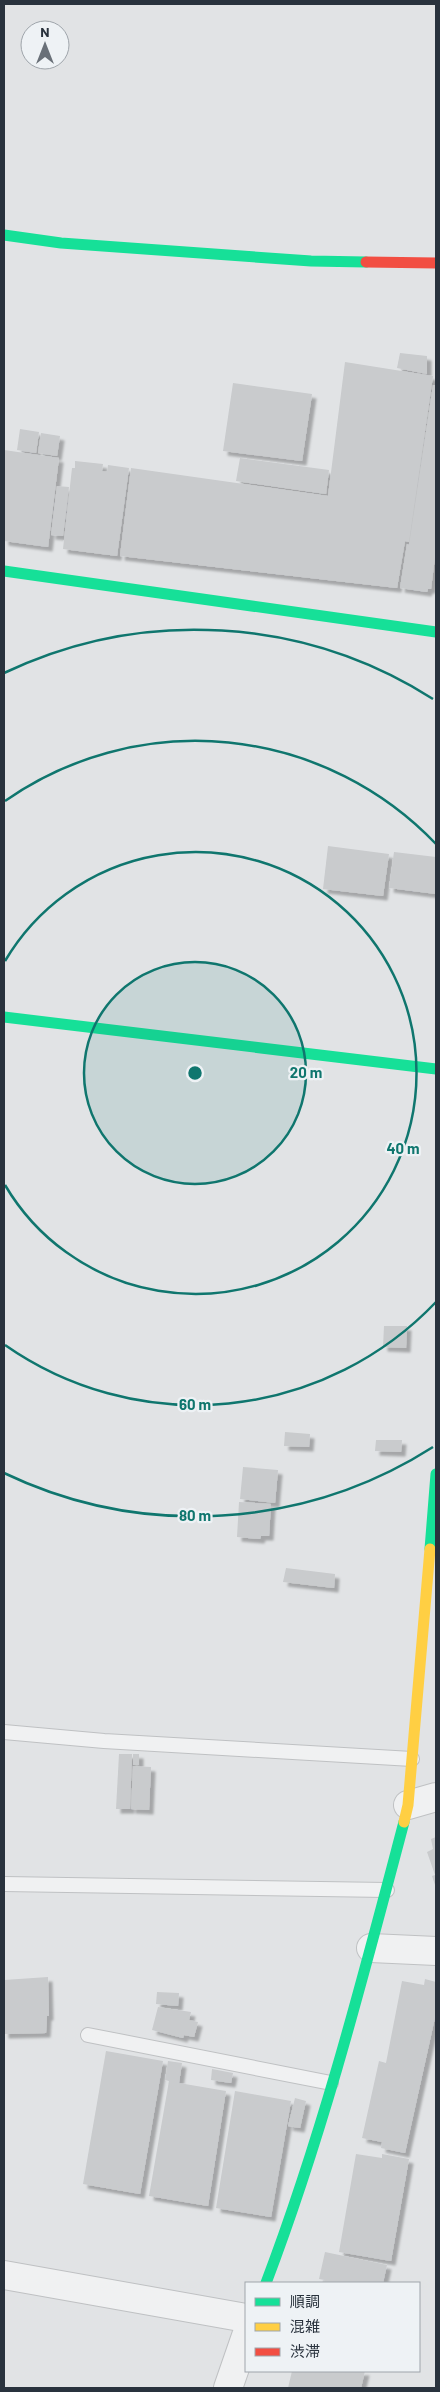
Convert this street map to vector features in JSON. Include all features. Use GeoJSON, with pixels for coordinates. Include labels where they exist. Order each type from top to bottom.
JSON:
{"type":"FeatureCollection","features":[{"type":"Feature","properties":{"kind":"street"},"geometry":{"type":"LineString","coordinates":[[4,235],[61,243],[311,261],[436,263]]}},
{"type":"Feature","properties":{"kind":"street"},"geometry":{"type":"LineString","coordinates":[[4,571],[436,632]]}},
{"type":"Feature","properties":{"kind":"street"},"geometry":{"type":"LineString","coordinates":[[4,1017],[436,1069]]}},
{"type":"Feature","properties":{"kind":"street"},"geometry":{"type":"LineString","coordinates":[[266,2282],[296,2202],[371,1948],[408,1805],[434,1531],[436,1474]]}},
{"type":"Feature","properties":{"kind":"street"},"geometry":{"type":"LineString","coordinates":[[408,1805],[436,1797]]}},
{"type":"Feature","properties":{"kind":"street"},"geometry":{"type":"LineString","coordinates":[[371,1948],[436,1952]]}},
{"type":"Feature","properties":{"kind":"street"},"geometry":{"type":"LineString","coordinates":[[4,2276],[245,2318]]}},
{"type":"Feature","properties":{"kind":"street"},"geometry":{"type":"LineString","coordinates":[[228,2388],[245,2339]]}},
{"type":"Feature","properties":{"kind":"lane"},"geometry":{"type":"LineString","coordinates":[[4,1732],[104,1741],[412,1758]]}},
{"type":"Feature","properties":{"kind":"lane"},"geometry":{"type":"LineString","coordinates":[[4,1884],[386,1890]]}},
{"type":"Feature","properties":{"kind":"lane"},"geometry":{"type":"LineString","coordinates":[[88,2035],[331,2083]]}},
{"type":"Feature","properties":{"kind":"building"},"geometry":{"type":"Polygon","coordinates":[[[400,353],[427,356],[427,374],[397,368],[400,353]]]}},
{"type":"Feature","properties":{"kind":"building"},"geometry":{"type":"Polygon","coordinates":[[[345,362],[433,376],[409,542],[405,541],[397,588],[120,556],[131,468],[328,496],[345,362]]]}},
{"type":"Feature","properties":{"kind":"building"},"geometry":{"type":"Polygon","coordinates":[[[233,383],[312,394],[302,461],[223,451],[233,383]]]}},
{"type":"Feature","properties":{"kind":"building"},"geometry":{"type":"Polygon","coordinates":[[[433,385],[436,385],[436,549],[431,589],[428,589],[427,592],[400,588],[407,544],[409,545],[433,385]]]}},
{"type":"Feature","properties":{"kind":"building"},"geometry":{"type":"Polygon","coordinates":[[[20,429],[39,432],[36,453],[17,450],[20,429]]]}},
{"type":"Feature","properties":{"kind":"building"},"geometry":{"type":"Polygon","coordinates":[[[41,433],[60,436],[57,456],[38,453],[41,433]]]}},
{"type":"Feature","properties":{"kind":"building"},"geometry":{"type":"Polygon","coordinates":[[[4,450],[59,458],[48,547],[4,541],[4,450]]]}},
{"type":"Feature","properties":{"kind":"building"},"geometry":{"type":"Polygon","coordinates":[[[240,458],[329,470],[326,494],[236,481],[240,458]]]}},
{"type":"Feature","properties":{"kind":"building"},"geometry":{"type":"Polygon","coordinates":[[[75,461],[103,464],[102,471],[107,472],[108,465],[129,468],[117,556],[63,549],[72,468],[75,468],[75,461]]]}},
{"type":"Feature","properties":{"kind":"building"},"geometry":{"type":"Polygon","coordinates":[[[57,486],[69,487],[63,536],[51,535],[57,486]]]}},
{"type":"Feature","properties":{"kind":"building"},"geometry":{"type":"Polygon","coordinates":[[[328,846],[389,854],[383,896],[323,889],[328,846]]]}},
{"type":"Feature","properties":{"kind":"building"},"geometry":{"type":"Polygon","coordinates":[[[394,852],[436,857],[436,894],[389,888],[394,852]]]}},
{"type":"Feature","properties":{"kind":"building"},"geometry":{"type":"Polygon","coordinates":[[[384,1326],[407,1326],[406,1348],[383,1347],[384,1326]]]}},
{"type":"Feature","properties":{"kind":"building"},"geometry":{"type":"Polygon","coordinates":[[[285,1432],[310,1434],[309,1447],[284,1446],[285,1432]]]}},
{"type":"Feature","properties":{"kind":"building"},"geometry":{"type":"Polygon","coordinates":[[[376,1440],[402,1440],[401,1452],[375,1451],[376,1440]]]}},
{"type":"Feature","properties":{"kind":"building"},"geometry":{"type":"Polygon","coordinates":[[[243,1467],[278,1470],[275,1503],[240,1499],[243,1467]]]}},
{"type":"Feature","properties":{"kind":"building"},"geometry":{"type":"Polygon","coordinates":[[[239,1502],[271,1504],[269,1536],[261,1536],[260,1539],[237,1537],[239,1502]]]}},
{"type":"Feature","properties":{"kind":"building"},"geometry":{"type":"Polygon","coordinates":[[[286,1568],[335,1574],[334,1588],[283,1582],[286,1568]]]}},
{"type":"Feature","properties":{"kind":"building"},"geometry":{"type":"Polygon","coordinates":[[[119,1754],[132,1754],[130,1809],[116,1809],[119,1754]]]}},
{"type":"Feature","properties":{"kind":"building"},"geometry":{"type":"Polygon","coordinates":[[[133,1754],[139,1754],[139,1765],[133,1765],[133,1754]]]}},
{"type":"Feature","properties":{"kind":"building"},"geometry":{"type":"Polygon","coordinates":[[[133,1766],[151,1767],[149,1810],[131,1809],[133,1766]]]}},
{"type":"Feature","properties":{"kind":"building"},"geometry":{"type":"Polygon","coordinates":[[[436,1837],[436,1888],[432,1876],[435,1875],[427,1852],[433,1849],[431,1839],[436,1837]]]}},
{"type":"Feature","properties":{"kind":"building"},"geometry":{"type":"Polygon","coordinates":[[[48,1977],[49,2016],[47,2016],[46,2033],[4,2034],[4,1980],[48,1977]]]}},
{"type":"Feature","properties":{"kind":"building"},"geometry":{"type":"Polygon","coordinates":[[[425,1979],[436,1982],[436,2013],[405,2153],[381,2148],[382,2142],[362,2138],[379,2061],[386,2063],[402,1981],[424,1985],[425,1979]]]}},
{"type":"Feature","properties":{"kind":"building"},"geometry":{"type":"Polygon","coordinates":[[[157,1992],[179,1993],[178,2006],[156,2004],[157,1992]]]}},
{"type":"Feature","properties":{"kind":"building"},"geometry":{"type":"Polygon","coordinates":[[[158,2007],[191,2012],[189,2020],[198,2022],[194,2037],[184,2035],[183,2038],[152,2030],[158,2007]]]}},
{"type":"Feature","properties":{"kind":"building"},"geometry":{"type":"Polygon","coordinates":[[[106,2051],[163,2061],[140,2194],[83,2184],[106,2051]]]}},
{"type":"Feature","properties":{"kind":"building"},"geometry":{"type":"Polygon","coordinates":[[[168,2061],[182,2063],[179,2083],[226,2091],[208,2206],[149,2196],[169,2081],[165,2080],[168,2061]]]}},
{"type":"Feature","properties":{"kind":"building"},"geometry":{"type":"Polygon","coordinates":[[[212,2069],[233,2073],[231,2083],[211,2080],[212,2069]]]}},
{"type":"Feature","properties":{"kind":"building"},"geometry":{"type":"Polygon","coordinates":[[[235,2091],[291,2101],[271,2217],[216,2208],[235,2091]]]}},
{"type":"Feature","properties":{"kind":"building"},"geometry":{"type":"Polygon","coordinates":[[[295,2098],[306,2101],[300,2128],[288,2126],[295,2098]]]}},
{"type":"Feature","properties":{"kind":"building"},"geometry":{"type":"Polygon","coordinates":[[[356,2154],[382,2158],[382,2154],[409,2159],[391,2261],[339,2252],[356,2154]]]}},
{"type":"Feature","properties":{"kind":"building"},"geometry":{"type":"Polygon","coordinates":[[[325,2252],[387,2265],[383,2282],[324,2282],[325,2280],[319,2279],[325,2252]]]}},
{"type":"Feature","properties":{"kind":"building"},"geometry":{"type":"Polygon","coordinates":[[[292,2372],[365,2372],[361,2388],[288,2388],[292,2372]]]}},
{"type":"Feature","properties":{"kind":"traffic: fast"},"geometry":{"type":"LineString","coordinates":[[4,235],[61,243],[311,261],[366,262]]}},
{"type":"Feature","properties":{"kind":"traffic: fast"},"geometry":{"type":"LineString","coordinates":[[4,571],[436,632]]}},
{"type":"Feature","properties":{"kind":"traffic: fast"},"geometry":{"type":"LineString","coordinates":[[4,1017],[436,1069]]}},
{"type":"Feature","properties":{"kind":"traffic: fast"},"geometry":{"type":"LineString","coordinates":[[430,1549],[436,1474]]}},
{"type":"Feature","properties":{"kind":"traffic: fast"},"geometry":{"type":"LineString","coordinates":[[266,2282],[287,2226],[324,2112],[404,1822]]}},
{"type":"Feature","properties":{"kind":"traffic: slow"},"geometry":{"type":"LineString","coordinates":[[404,1822],[408,1805],[430,1549]]}},
{"type":"Feature","properties":{"kind":"traffic: jam"},"geometry":{"type":"LineString","coordinates":[[366,262],[436,263]]}}]}
